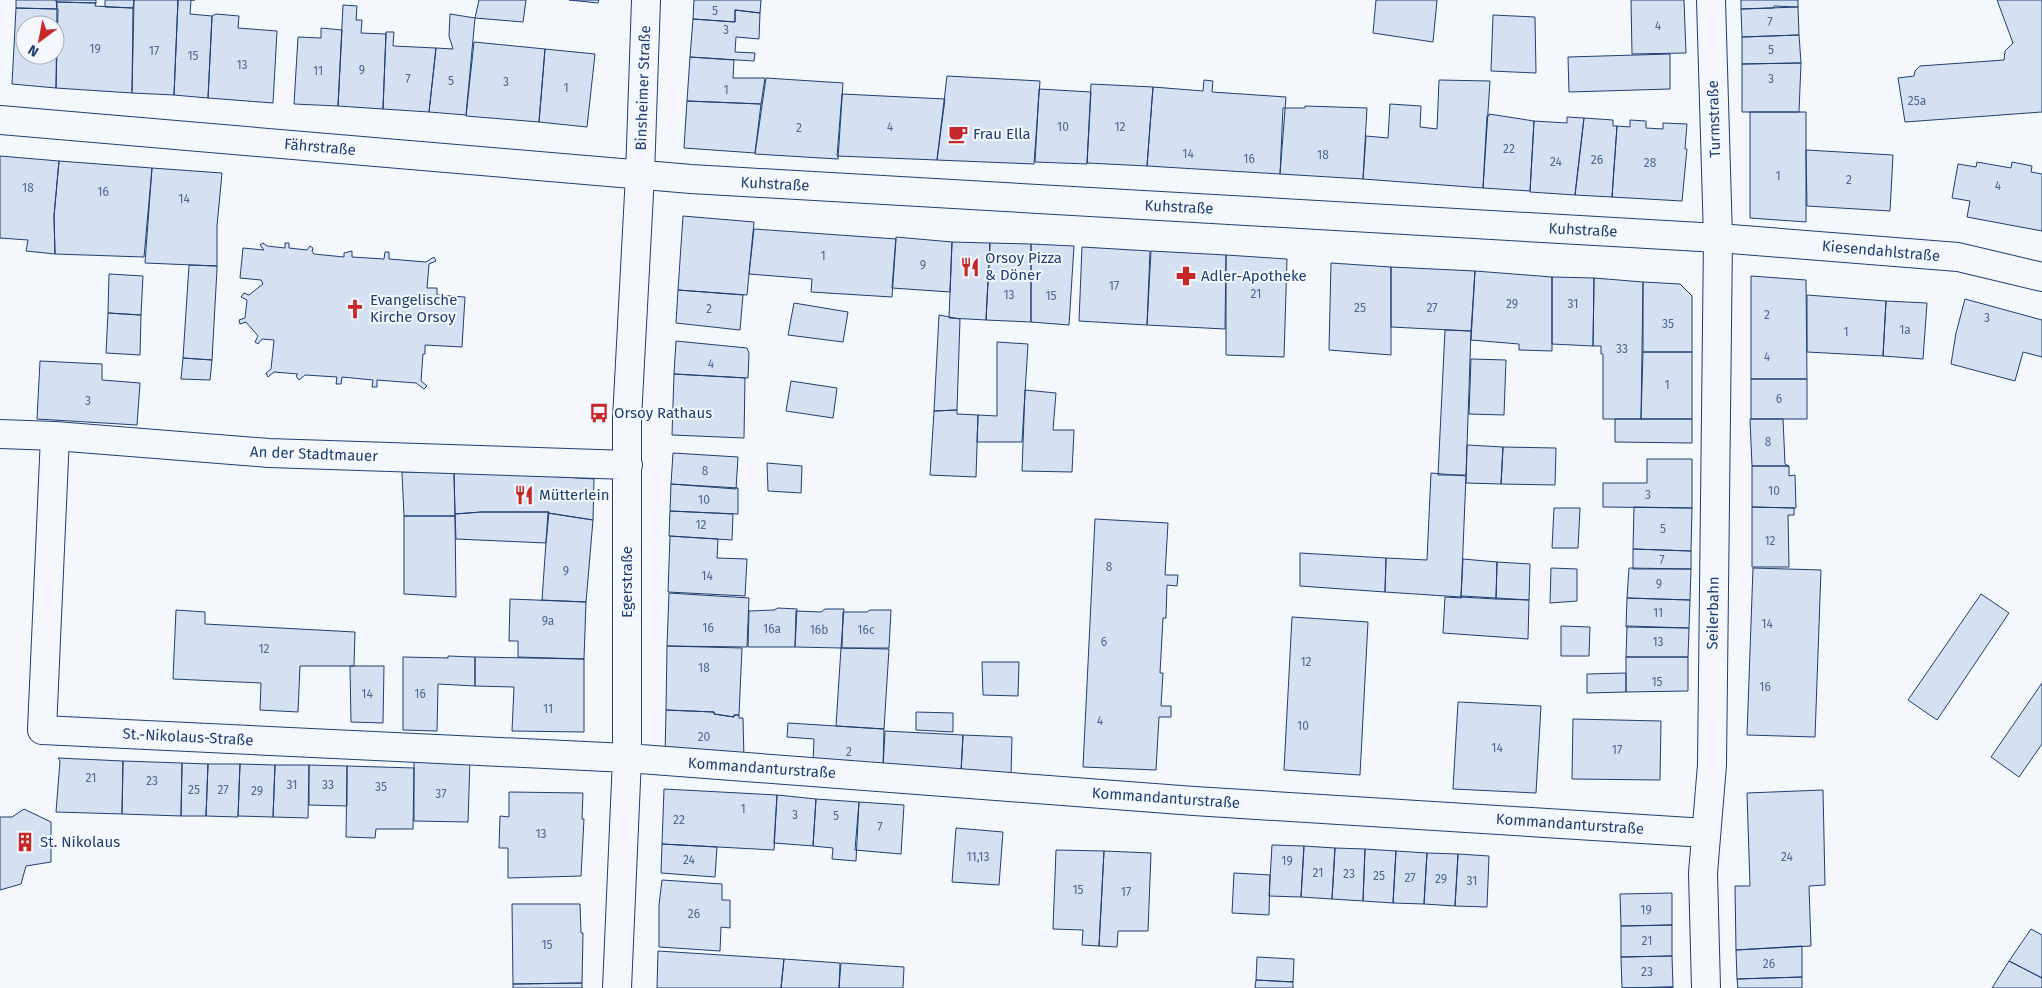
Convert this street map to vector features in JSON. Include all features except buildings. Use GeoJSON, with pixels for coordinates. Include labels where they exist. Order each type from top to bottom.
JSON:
{"type":"FeatureCollection","features":[{"type":"Feature","properties":{"kind":"street","name":"Binsheimer Straße"},"geometry":{"type":"LineString","coordinates":[[640,175],[646,0]]}},
{"type":"Feature","properties":{"kind":"street","name":"Turmstraße"},"geometry":{"type":"LineString","coordinates":[[1711,0],[1718,238]]}},
{"type":"Feature","properties":{"kind":"street","name":"Fährstraße"},"geometry":{"type":"LineString","coordinates":[[0,120],[640,175]]}},
{"type":"Feature","properties":{"kind":"street","name":"Kuhstraße"},"geometry":{"type":"LineString","coordinates":[[640,175],[1718,238]]}},
{"type":"Feature","properties":{"kind":"street","name":"Egerstraße"},"geometry":{"type":"LineString","coordinates":[[617,988],[626,758],[627,419],[640,175]]}},
{"type":"Feature","properties":{"kind":"street","name":"Kiesendahlstraße"},"geometry":{"type":"LineString","coordinates":[[1718,238],[1958,257],[2042,277]]}},
{"type":"Feature","properties":{"kind":"street","name":"Seilerbahn"},"geometry":{"type":"LineString","coordinates":[[1706,988],[1703,873],[1712,765],[1718,238]]}},
{"type":"Feature","properties":{"kind":"street","name":"An der Stadtmauer"},"geometry":{"type":"LineString","coordinates":[[0,434],[55,436],[269,453],[628,465]]}},
{"type":"Feature","properties":{"kind":"street","name":"St.-Nikolaus-Straße"},"geometry":{"type":"LineString","coordinates":[[55,436],[42,730],[626,758]]}},
{"type":"Feature","properties":{"kind":"street","name":"Kommandanturstraße"},"geometry":{"type":"LineString","coordinates":[[626,758],[1194,801],[1706,833]]}},
{"type":"Feature","properties":{"kind":"place","name":"Frau Ella"},"geometry":{"type":"Point","coordinates":[958,134]}},
{"type":"Feature","properties":{"kind":"place","name":"Orsoy Pizza & Döner"},"geometry":{"type":"Point","coordinates":[970,267]}},
{"type":"Feature","properties":{"kind":"place","name":"Adler-Apotheke"},"geometry":{"type":"Point","coordinates":[1186,276]}},
{"type":"Feature","properties":{"kind":"place","name":"Evangelische Kirche Orsoy"},"geometry":{"type":"Point","coordinates":[355,309]}},
{"type":"Feature","properties":{"kind":"place","name":"Orsoy Rathaus"},"geometry":{"type":"Point","coordinates":[599,413]}},
{"type":"Feature","properties":{"kind":"place","name":"Mütterlein"},"geometry":{"type":"Point","coordinates":[524,495]}},
{"type":"Feature","properties":{"kind":"place","name":"St. Nikolaus"},"geometry":{"type":"Point","coordinates":[25,842]}}]}
